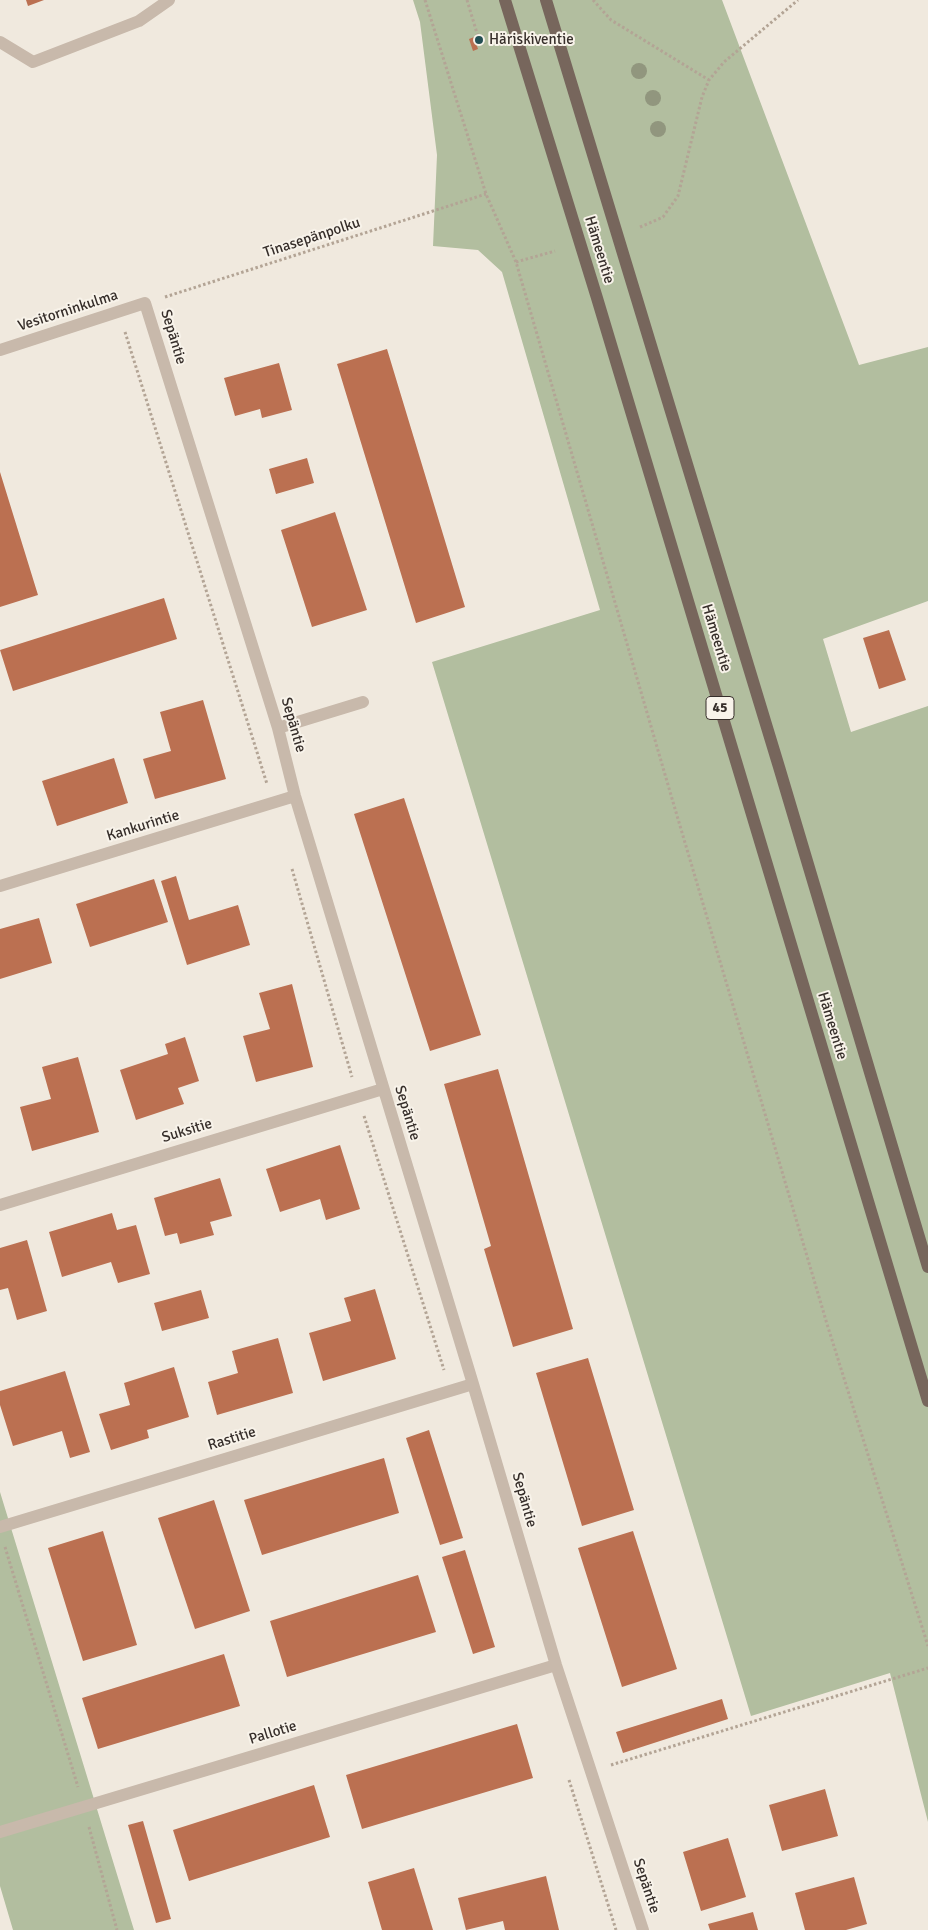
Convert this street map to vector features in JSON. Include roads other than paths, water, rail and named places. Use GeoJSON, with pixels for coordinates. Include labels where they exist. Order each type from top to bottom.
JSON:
{"type":"FeatureCollection","features":[{"type":"Feature","properties":{"kind":"main road","name":"Hämeentie"},"geometry":{"type":"LineString","coordinates":[[505,0],[591,279],[928,1401]]}},
{"type":"Feature","properties":{"kind":"main road","name":"Hämeentie"},"geometry":{"type":"LineString","coordinates":[[546,0],[779,767],[928,1267]]}},
{"type":"Feature","properties":{"kind":"street"},"geometry":{"type":"LineString","coordinates":[[0,42],[33,62],[139,21],[169,0]]}},
{"type":"Feature","properties":{"kind":"street","name":"Vesitorninkulma"},"geometry":{"type":"LineString","coordinates":[[0,350],[145,303]]}},
{"type":"Feature","properties":{"kind":"street","name":"Sepäntie"},"geometry":{"type":"LineString","coordinates":[[145,303],[278,728],[294,796],[473,1384],[556,1665],[643,1930]]}},
{"type":"Feature","properties":{"kind":"street"},"geometry":{"type":"LineString","coordinates":[[278,728],[363,702]]}},
{"type":"Feature","properties":{"kind":"street","name":"Kankurintie"},"geometry":{"type":"LineString","coordinates":[[0,886],[294,796]]}},
{"type":"Feature","properties":{"kind":"street","name":"Suksitie"},"geometry":{"type":"LineString","coordinates":[[0,1205],[383,1088]]}},
{"type":"Feature","properties":{"kind":"street","name":"Rastitie"},"geometry":{"type":"LineString","coordinates":[[1,1533],[473,1384]]}},
{"type":"Feature","properties":{"kind":"street","name":"Pallotie"},"geometry":{"type":"LineString","coordinates":[[0,1832],[556,1665]]}},
{"type":"Feature","properties":{"kind":"place","name":"Häriskiventie"},"geometry":{"type":"Point","coordinates":[479,40]}}]}
